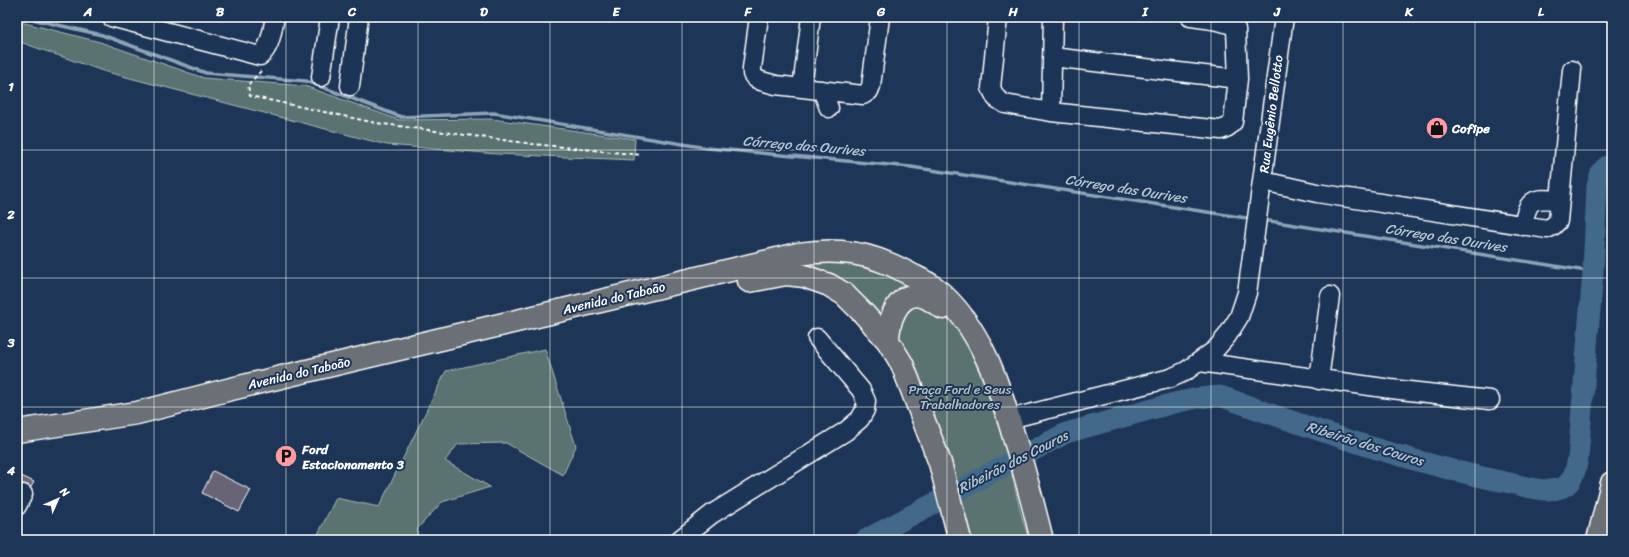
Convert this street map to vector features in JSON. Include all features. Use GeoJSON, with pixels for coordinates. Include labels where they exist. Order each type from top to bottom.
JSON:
{"type":"FeatureCollection","features":[{"type":"Feature","properties":{"kind":"main road","name":"Avenida do Taboão"},"geometry":{"type":"LineString","coordinates":[[17,431],[137,412],[798,254],[823,251],[854,253],[890,263],[920,288],[928,298],[968,326],[978,340],[993,371],[1011,425]]}},
{"type":"Feature","properties":{"kind":"main road","name":"Avenida do Taboão"},"geometry":{"type":"LineString","coordinates":[[17,443],[155,421],[489,344],[763,277],[786,274],[804,276],[829,285],[839,291],[864,314],[888,341],[902,364],[940,463],[959,534]]}},
{"type":"Feature","properties":{"kind":"main road"},"geometry":{"type":"LineString","coordinates":[[888,341],[888,329],[897,307],[920,288]]}},
{"type":"Feature","properties":{"kind":"main road"},"geometry":{"type":"LineString","coordinates":[[1011,425],[1030,490],[1042,540]]}},
{"type":"Feature","properties":{"kind":"main road"},"geometry":{"type":"LineString","coordinates":[[1599,537],[1612,483]]}},
{"type":"Feature","properties":{"kind":"street"},"geometry":{"type":"LineString","coordinates":[[111,17],[260,56],[264,52],[269,42],[274,17]]}},
{"type":"Feature","properties":{"kind":"street"},"geometry":{"type":"LineString","coordinates":[[321,77],[330,17]]}},
{"type":"Feature","properties":{"kind":"street"},"geometry":{"type":"LineString","coordinates":[[350,86],[360,17]]}},
{"type":"Feature","properties":{"kind":"street"},"geometry":{"type":"LineString","coordinates":[[759,17],[752,74],[755,78],[776,85],[863,95],[871,86],[880,17]]}},
{"type":"Feature","properties":{"kind":"street"},"geometry":{"type":"LineString","coordinates":[[802,88],[811,17]]}},
{"type":"Feature","properties":{"kind":"street"},"geometry":{"type":"LineString","coordinates":[[998,17],[991,88],[996,98],[1005,104],[1050,112],[1221,130],[1228,127],[1233,122],[1238,79],[1237,34],[1233,25],[1190,17]]}},
{"type":"Feature","properties":{"kind":"street"},"geometry":{"type":"LineString","coordinates":[[1050,112],[1053,17]]}},
{"type":"Feature","properties":{"kind":"street","name":"Rua Eugênio Bellotto"},"geometry":{"type":"LineString","coordinates":[[1011,425],[1171,378],[1200,362],[1227,336],[1239,317],[1247,293],[1284,17]]}},
{"type":"Feature","properties":{"kind":"street"},"geometry":{"type":"LineString","coordinates":[[1052,57],[1238,79]]}},
{"type":"Feature","properties":{"kind":"street"},"geometry":{"type":"LineString","coordinates":[[1262,182],[1317,193],[1547,229],[1558,221],[1572,70]]}},
{"type":"Feature","properties":{"kind":"street"},"geometry":{"type":"LineString","coordinates":[[822,90],[829,108]]}},
{"type":"Feature","properties":{"kind":"street"},"geometry":{"type":"LineString","coordinates":[[1523,226],[1526,208],[1533,202],[1541,199],[1560,200]]}},
{"type":"Feature","properties":{"kind":"street"},"geometry":{"type":"LineString","coordinates":[[1319,380],[1330,296]]}},
{"type":"Feature","properties":{"kind":"street"},"geometry":{"type":"LineString","coordinates":[[679,540],[712,514],[846,431],[860,418],[865,410],[866,401],[861,390],[817,338]]}},
{"type":"Feature","properties":{"kind":"street"},"geometry":{"type":"LineString","coordinates":[[1200,362],[1319,380],[1490,400]]}},
{"type":"Feature","properties":{"kind":"path"},"geometry":{"type":"LineString","coordinates":[[261,70],[248,85],[250,96],[376,122],[533,144],[642,155]]}},
{"type":"Feature","properties":{"kind":"green space"},"geometry":{"type":"Polygon","coordinates":[[[17,21],[100,42],[204,78],[305,86],[399,120],[492,119],[635,139],[634,160],[497,154],[387,145],[103,71],[17,41],[17,21]]]}},
{"type":"Feature","properties":{"kind":"green space"},"geometry":{"type":"Polygon","coordinates":[[[831,257],[910,279],[909,287],[897,291],[888,299],[881,309],[877,321],[791,261],[831,257]]]}},
{"type":"Feature","properties":{"kind":"green space","name":"Praça Ford e Seus Trabalhadores"},"geometry":{"type":"Polygon","coordinates":[[[910,303],[950,317],[970,341],[1000,422],[1020,510],[1029,540],[970,540],[899,341],[895,323],[910,303]]]}},
{"type":"Feature","properties":{"kind":"green space"},"geometry":{"type":"Polygon","coordinates":[[[545,349],[576,446],[563,475],[506,443],[458,444],[445,461],[490,487],[442,502],[418,528],[416,540],[315,540],[336,498],[379,507],[446,371],[545,349]]]}},
{"type":"Feature","properties":{"kind":"building"},"geometry":{"type":"Polygon","coordinates":[[[213,471],[251,490],[239,512],[202,493],[213,471]]]}},
{"type":"Feature","properties":{"kind":"building"},"geometry":{"type":"Polygon","coordinates":[[[17,474],[34,482],[31,487],[23,484],[17,485],[17,474]]]}},
{"type":"Feature","properties":{"kind":"waterway","name":"Córrego das Ourives"},"geometry":{"type":"LineString","coordinates":[[23,17],[102,35],[206,73],[306,81],[401,117],[494,113],[707,148],[911,167],[1253,219]]}},
{"type":"Feature","properties":{"kind":"waterway","name":"Ribeirão dos Couros"},"geometry":{"type":"LineString","coordinates":[[865,540],[1066,433],[1174,403],[1198,398],[1220,396],[1361,444],[1432,465],[1540,490],[1554,490],[1565,486],[1573,476],[1578,458],[1593,272],[1597,186],[1601,172],[1607,166],[1612,166]]}},
{"type":"Feature","properties":{"kind":"waterway","name":"Córrego das Ourives"},"geometry":{"type":"LineString","coordinates":[[1263,220],[1593,272]]}},
{"type":"Feature","properties":{"kind":"place","name":"Cofipe"},"geometry":{"type":"Point","coordinates":[1437,128]}},
{"type":"Feature","properties":{"kind":"place","name":"Ford Estacionamento 3"},"geometry":{"type":"Point","coordinates":[286,456]}}]}
